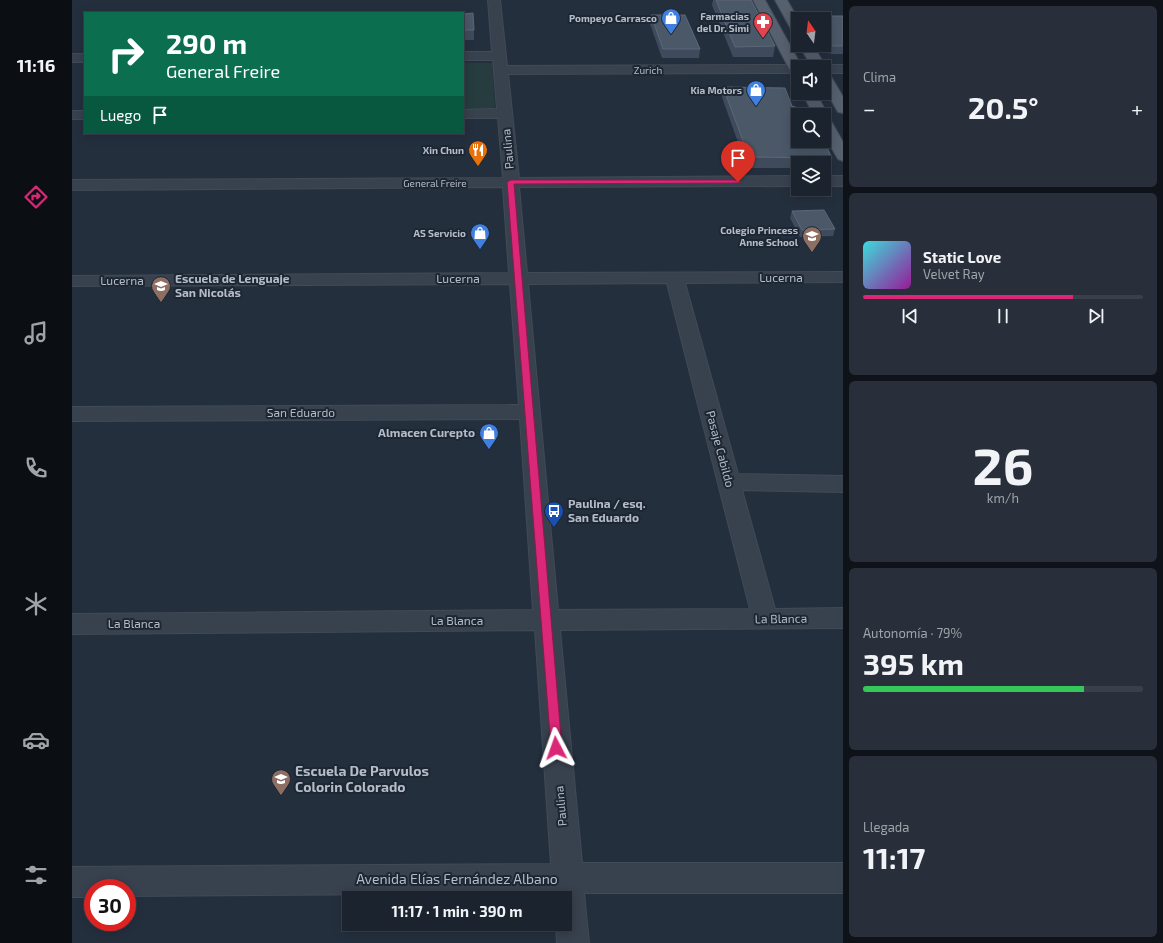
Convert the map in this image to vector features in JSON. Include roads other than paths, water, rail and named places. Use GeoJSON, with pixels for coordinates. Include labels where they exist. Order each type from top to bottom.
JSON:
{"type":"FeatureCollection","features":[{"type":"Feature","properties":{"kind":"main road"},"geometry":{"type":"LineString","coordinates":[[759,0],[791,60]]}},
{"type":"Feature","properties":{"kind":"main road"},"geometry":{"type":"LineString","coordinates":[[781,0],[791,18]]}},
{"type":"Feature","properties":{"kind":"main road"},"geometry":{"type":"LineString","coordinates":[[831,88],[843,109]]}},
{"type":"Feature","properties":{"kind":"main road"},"geometry":{"type":"LineString","coordinates":[[831,134],[843,156]]}},
{"type":"Feature","properties":{"kind":"street","name":"Paulina"},"geometry":{"type":"LineString","coordinates":[[494,0],[511,182],[573,943]]}},
{"type":"Feature","properties":{"kind":"street","name":"Zurich"},"geometry":{"type":"LineString","coordinates":[[464,56],[500,63],[791,71]]}},
{"type":"Feature","properties":{"kind":"street"},"geometry":{"type":"LineString","coordinates":[[72,58],[84,58]]}},
{"type":"Feature","properties":{"kind":"street"},"geometry":{"type":"LineString","coordinates":[[831,69],[843,69]]}},
{"type":"Feature","properties":{"kind":"street"},"geometry":{"type":"LineString","coordinates":[[464,114],[504,113]]}},
{"type":"Feature","properties":{"kind":"street"},"geometry":{"type":"LineString","coordinates":[[72,115],[84,115]]}},
{"type":"Feature","properties":{"kind":"street","name":"General Freire"},"geometry":{"type":"LineString","coordinates":[[72,184],[791,181]]}},
{"type":"Feature","properties":{"kind":"street"},"geometry":{"type":"LineString","coordinates":[[831,181],[843,181]]}},
{"type":"Feature","properties":{"kind":"street","name":"Lucerna"},"geometry":{"type":"LineString","coordinates":[[72,281],[843,277]]}},
{"type":"Feature","properties":{"kind":"street","name":"Pasaje Cabildo"},"geometry":{"type":"LineString","coordinates":[[675,278],[765,619]]}},
{"type":"Feature","properties":{"kind":"street","name":"San Eduardo"},"geometry":{"type":"LineString","coordinates":[[72,414],[529,412]]}},
{"type":"Feature","properties":{"kind":"street"},"geometry":{"type":"LineString","coordinates":[[729,482],[843,484]]}},
{"type":"Feature","properties":{"kind":"street","name":"La Blanca"},"geometry":{"type":"LineString","coordinates":[[72,624],[843,618]]}},
{"type":"Feature","properties":{"kind":"street","name":"Avenida Elías Fernández Albano"},"geometry":{"type":"LineString","coordinates":[[72,882],[567,878],[843,878]]}},
{"type":"Feature","properties":{"kind":"place","name":"Pompeyo Carrasco"},"geometry":{"type":"Point","coordinates":[671,35]}},
{"type":"Feature","properties":{"kind":"place","name":"Farmacias del Dr. Simi"},"geometry":{"type":"Point","coordinates":[763,39]}},
{"type":"Feature","properties":{"kind":"place","name":"Kia Motors"},"geometry":{"type":"Point","coordinates":[756,107]}},
{"type":"Feature","properties":{"kind":"place","name":"Xin Chun"},"geometry":{"type":"Point","coordinates":[478,167]}},
{"type":"Feature","properties":{"kind":"place","name":"AS Servicio"},"geometry":{"type":"Point","coordinates":[480,250]}},
{"type":"Feature","properties":{"kind":"place","name":"Colegio Princess Anne School"},"geometry":{"type":"Point","coordinates":[812,253]}},
{"type":"Feature","properties":{"kind":"place","name":"Escuela de Lenguaje San Nicolás"},"geometry":{"type":"Point","coordinates":[161,303]}},
{"type":"Feature","properties":{"kind":"place","name":"Almacen Curepto"},"geometry":{"type":"Point","coordinates":[489,450]}},
{"type":"Feature","properties":{"kind":"place","name":"Paulina / esq. San Eduardo"},"geometry":{"type":"Point","coordinates":[554,528]}},
{"type":"Feature","properties":{"kind":"place","name":"Escuela De Parvulos Colorin Colorado"},"geometry":{"type":"Point","coordinates":[281,796]}}]}
